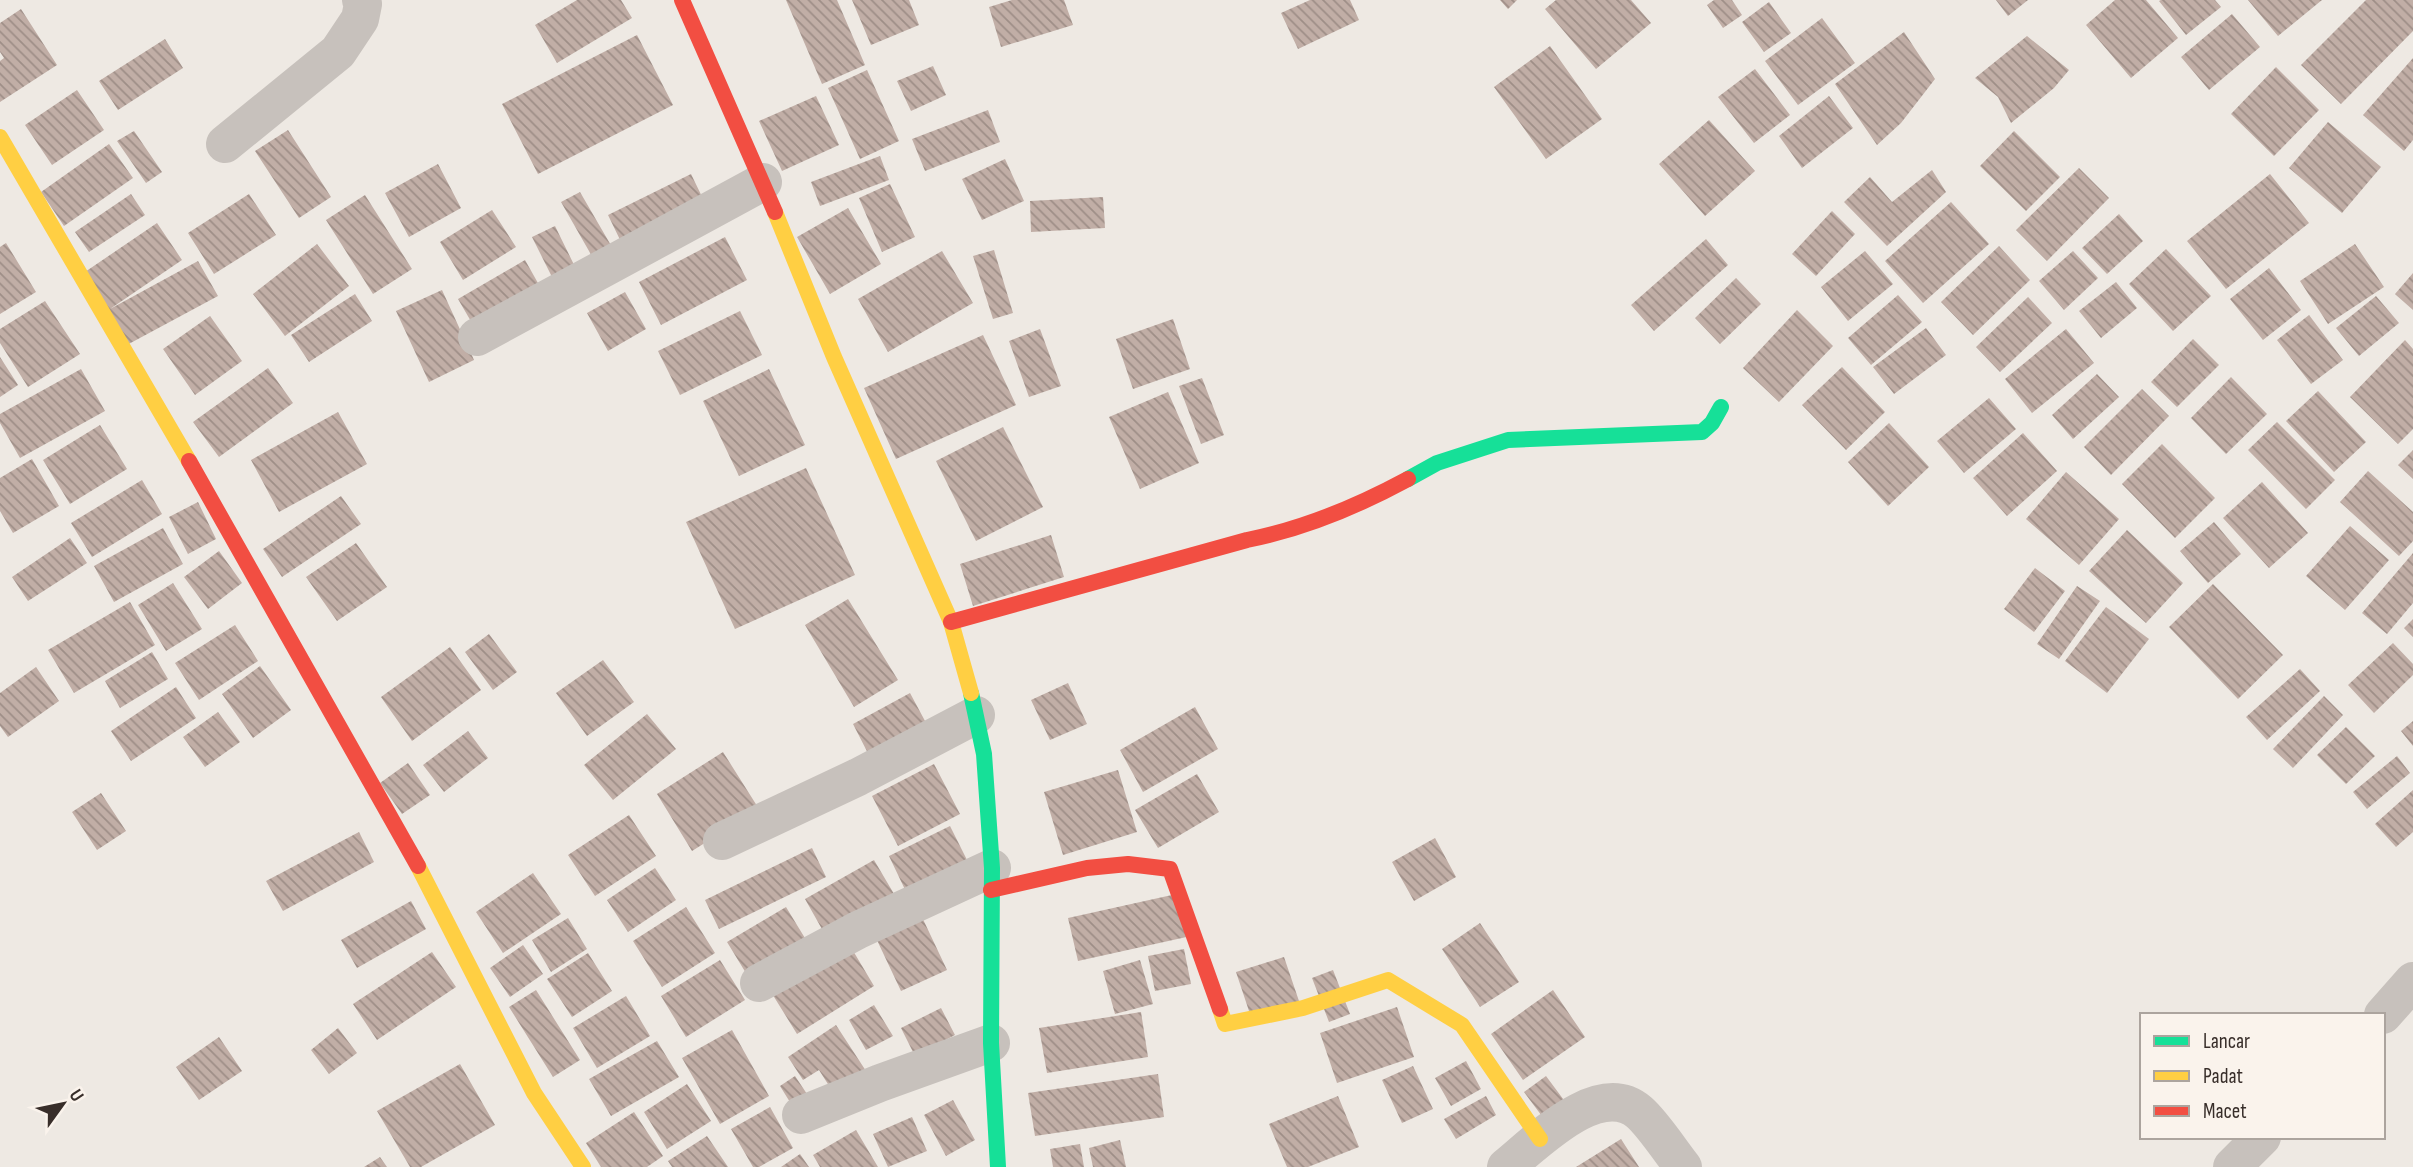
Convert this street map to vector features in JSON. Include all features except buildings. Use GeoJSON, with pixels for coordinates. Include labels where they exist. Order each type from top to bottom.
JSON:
{"type":"FeatureCollection","features":[{"type":"Feature","properties":{"kind":"street"},"geometry":{"type":"LineString","coordinates":[[225,144],[338,52],[360,19],[363,4],[361,0]]}},
{"type":"Feature","properties":{"kind":"street"},"geometry":{"type":"LineString","coordinates":[[682,0],[763,182],[834,357],[950,622],[976,715],[984,754],[992,879],[990,1043],[998,1167]]}},
{"type":"Feature","properties":{"kind":"street"},"geometry":{"type":"LineString","coordinates":[[0,136],[400,830],[534,1093],[583,1167]]}},
{"type":"Feature","properties":{"kind":"street"},"geometry":{"type":"LineString","coordinates":[[477,337],[763,182]]}},
{"type":"Feature","properties":{"kind":"street"},"geometry":{"type":"LineString","coordinates":[[950,622],[1281,533],[1385,491],[1437,463],[1508,440],[1702,432],[1712,423],[1721,407]]}},
{"type":"Feature","properties":{"kind":"street"},"geometry":{"type":"LineString","coordinates":[[722,841],[858,777],[976,715]]}},
{"type":"Feature","properties":{"kind":"street"},"geometry":{"type":"LineString","coordinates":[[759,983],[858,930],[992,879],[1128,864],[1170,869],[1225,1024],[1303,1008],[1388,980],[1461,1026],[1540,1139]]}},
{"type":"Feature","properties":{"kind":"street"},"geometry":{"type":"LineString","coordinates":[[2385,1013],[2413,981]]}},
{"type":"Feature","properties":{"kind":"street"},"geometry":{"type":"LineString","coordinates":[[802,1115],[990,1043]]}},
{"type":"Feature","properties":{"kind":"street"},"geometry":{"type":"LineString","coordinates":[[1506,1167],[1540,1139],[1592,1104],[1613,1101],[1639,1111],[1683,1167]]}},
{"type":"Feature","properties":{"kind":"street"},"geometry":{"type":"LineString","coordinates":[[2232,1167],[2260,1139]]}},
{"type":"Feature","properties":{"kind":"traffic: fast"},"geometry":{"type":"LineString","coordinates":[[1408,479],[1437,463],[1508,440],[1702,432],[1712,423],[1721,407]]}},
{"type":"Feature","properties":{"kind":"traffic: fast"},"geometry":{"type":"LineString","coordinates":[[971,693],[984,754],[992,868],[991,1043],[998,1167]]}},
{"type":"Feature","properties":{"kind":"traffic: slow"},"geometry":{"type":"LineString","coordinates":[[0,137],[189,461]]}},
{"type":"Feature","properties":{"kind":"traffic: slow"},"geometry":{"type":"LineString","coordinates":[[775,212],[834,357],[951,622],[971,693]]}},
{"type":"Feature","properties":{"kind":"traffic: slow"},"geometry":{"type":"LineString","coordinates":[[418,866],[534,1093],[583,1167]]}},
{"type":"Feature","properties":{"kind":"traffic: slow"},"geometry":{"type":"LineString","coordinates":[[1220,1009],[1225,1024],[1303,1008],[1388,980],[1462,1025],[1540,1139]]}},
{"type":"Feature","properties":{"kind":"traffic: jam"},"geometry":{"type":"LineString","coordinates":[[682,0],[775,212]]}},
{"type":"Feature","properties":{"kind":"traffic: jam"},"geometry":{"type":"LineString","coordinates":[[189,461],[418,866]]}},
{"type":"Feature","properties":{"kind":"traffic: jam"},"geometry":{"type":"LineString","coordinates":[[951,622],[1289,530],[1350,507],[1408,479]]}},
{"type":"Feature","properties":{"kind":"traffic: jam"},"geometry":{"type":"LineString","coordinates":[[991,890],[1087,868],[1128,864],[1170,869],[1220,1009]]}}]}
